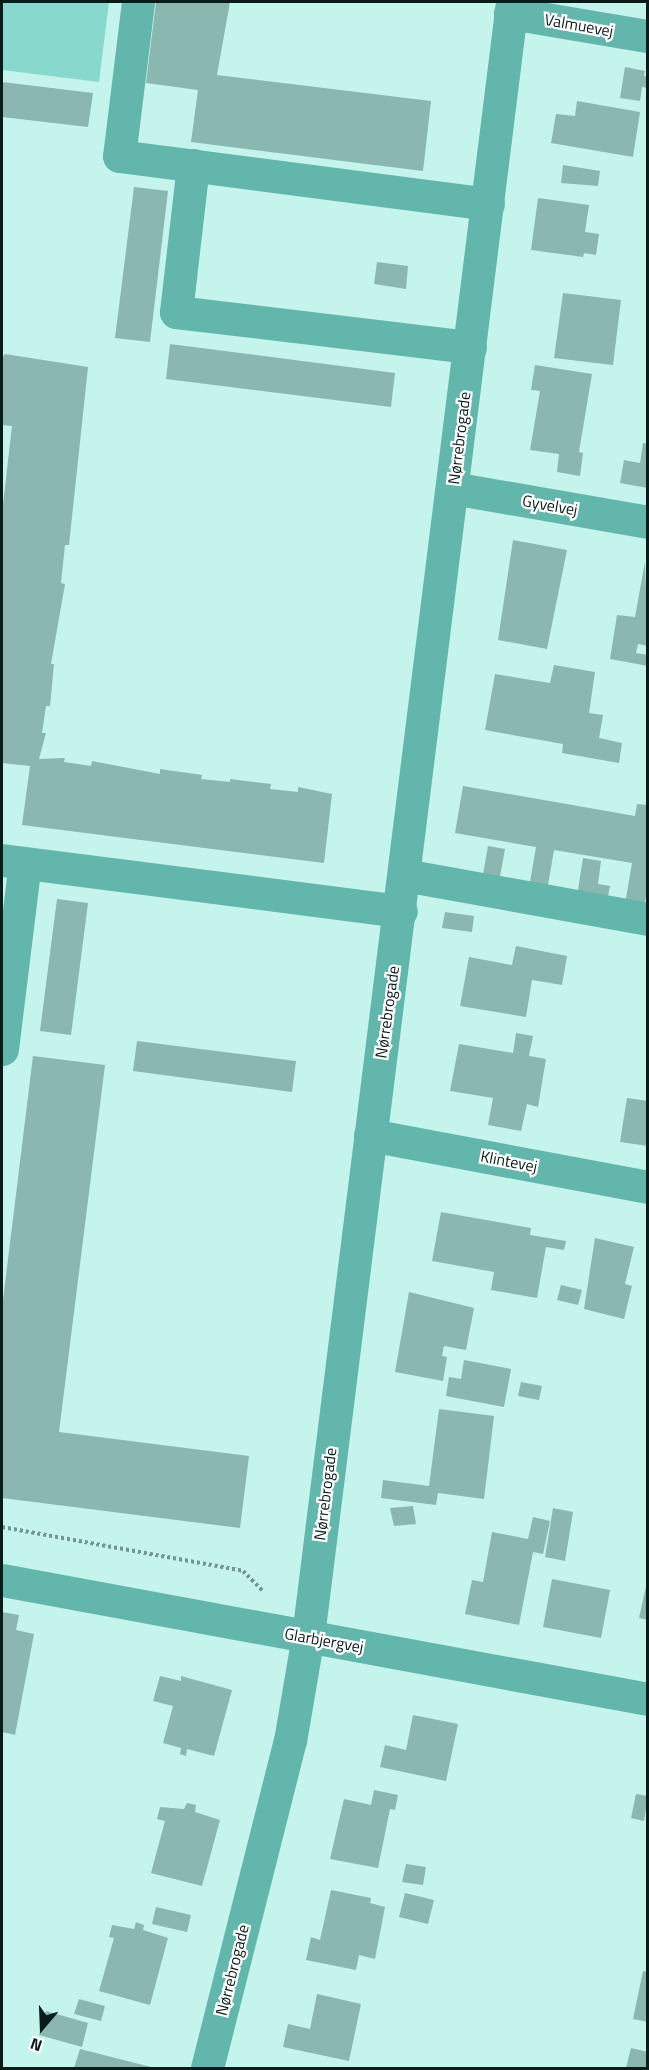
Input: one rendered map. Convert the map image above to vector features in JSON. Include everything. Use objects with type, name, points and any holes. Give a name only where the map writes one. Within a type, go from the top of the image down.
[{"type":"street","points":[[138,2],[119,156],[488,204]]},
{"type":"street","name":"Valmuevej","points":[[511,7],[648,36]]},
{"type":"street","name":"Nørrebrogade","points":[[207,2068],[290,1742],[308,1636],[370,1135],[401,910],[511,7]]},
{"type":"street","points":[[193,165],[176,312],[470,347]]},
{"type":"street","name":"Gyvelvej","points":[[452,488],[648,522]]},
{"type":"street","points":[[2,1049],[13,861],[401,910]]},
{"type":"street","points":[[404,875],[648,919]]},
{"type":"street","name":"Klintevej","points":[[370,1135],[648,1187]]},
{"type":"street","name":"Glarbjergvej","points":[[2,1580],[648,1699]]},
{"type":"path","points":[[2,1527],[243,1571],[267,1595]]},
{"type":"shaded area","points":[[2,2],[109,2],[99,82],[2,70]]},
{"type":"building","points":[[156,2],[230,2],[217,75],[431,101],[423,171],[191,142],[198,90],[146,83]]},
{"type":"building","points":[[625,67],[645,71],[644,76],[648,77],[648,88],[642,87],[640,101],[620,98]]},
{"type":"building","points":[[2,82],[93,93],[88,127],[2,117]]},
{"type":"building","points":[[577,101],[640,112],[633,157],[551,143],[556,114],[575,116]]},
{"type":"building","points":[[563,165],[600,171],[598,186],[561,183]]},
{"type":"building","points":[[134,187],[168,191],[150,342],[115,338]]},
{"type":"building","points":[[538,198],[589,205],[585,232],[599,234],[596,255],[584,253],[583,257],[531,250]]},
{"type":"building","points":[[377,262],[408,266],[406,289],[374,284]]},
{"type":"building","points":[[563,293],[621,300],[613,365],[554,358]]},
{"type":"building","points":[[170,344],[395,373],[391,407],[166,379]]},
{"type":"building","points":[[5,354],[88,367],[69,545],[65,545],[61,583],[65,584],[51,664],[54,664],[50,706],[46,706],[42,733],[46,733],[39,759],[65,758],[64,762],[91,766],[92,761],[160,774],[160,769],[202,775],[201,779],[230,782],[230,779],[271,784],[270,789],[298,792],[298,787],[332,794],[324,863],[22,825],[30,766],[2,763],[2,513],[12,426],[2,425],[2,358]]},
{"type":"building","points":[[535,365],[592,374],[579,452],[583,453],[580,476],[557,472],[559,454],[530,450],[540,391],[531,390]]},
{"type":"building","points":[[643,443],[648,444],[648,488],[620,483],[624,460],[640,463]]},
{"type":"building","points":[[513,540],[567,550],[547,649],[498,640]]},
{"type":"building","points":[[645,562],[648,646],[638,644],[636,653],[648,655],[648,666],[610,659],[617,615],[635,617]]},
{"type":"building","points":[[554,665],[595,672],[589,713],[603,715],[599,738],[622,743],[619,763],[562,753],[563,744],[485,730],[495,674],[550,683]]},
{"type":"building","points":[[463,786],[635,816],[637,804],[648,805],[648,885],[644,908],[625,904],[632,863],[554,850],[547,891],[529,888],[536,847],[455,833]]},
{"type":"building","points":[[488,846],[505,849],[499,882],[482,880]]},
{"type":"building","points":[[583,858],[601,861],[598,884],[610,886],[607,901],[577,896]]},
{"type":"building","points":[[57,899],[88,903],[71,1035],[40,1031]]},
{"type":"building","points":[[445,912],[474,916],[472,932],[442,928]]},
{"type":"building","points":[[516,946],[567,956],[562,985],[532,980],[526,1017],[460,1006],[469,957],[512,965]]},
{"type":"building","points":[[516,1033],[533,1036],[529,1056],[546,1059],[538,1107],[527,1104],[521,1131],[488,1125],[493,1098],[450,1091],[459,1044],[513,1053]]},
{"type":"building","points":[[137,1041],[296,1061],[292,1092],[133,1071]]},
{"type":"building","points":[[33,1056],[105,1065],[59,1432],[249,1456],[240,1528],[2,1498],[2,1308]]},
{"type":"building","points":[[627,1098],[648,1101],[648,1146],[620,1142]]},
{"type":"building","points":[[441,1212],[531,1228],[530,1235],[566,1241],[564,1250],[546,1247],[537,1298],[491,1290],[494,1272],[432,1261]]},
{"type":"building","points":[[595,1238],[634,1247],[625,1284],[632,1286],[624,1319],[584,1309]]},
{"type":"building","points":[[561,1285],[582,1290],[578,1305],[557,1300]]},
{"type":"building","points":[[409,1292],[474,1308],[466,1350],[444,1346],[442,1356],[447,1357],[443,1381],[395,1372]]},
{"type":"building","points":[[464,1360],[511,1369],[504,1407],[446,1396],[449,1377],[461,1379]]},
{"type":"building","points":[[521,1382],[542,1386],[539,1400],[518,1396]]},
{"type":"building","points":[[439,1409],[494,1416],[484,1499],[438,1493],[436,1505],[381,1498],[383,1480],[429,1486]]},
{"type":"building","points":[[413,1506],[416,1524],[394,1526],[390,1508]]},
{"type":"building","points":[[553,1508],[573,1512],[565,1561],[545,1557]]},
{"type":"building","points":[[533,1517],[550,1521],[543,1554],[533,1552],[519,1625],[465,1614],[472,1580],[483,1582],[492,1532],[528,1539]]},
{"type":"building","points":[[552,1579],[610,1590],[601,1638],[543,1627]]},
{"type":"building","points":[[648,1582],[648,1620],[639,1618]]},
{"type":"building","points":[[2,1612],[19,1615],[16,1630],[34,1634],[15,1735],[2,1732]]},
{"type":"building","points":[[160,1676],[181,1681],[181,1676],[232,1690],[214,1756],[187,1749],[186,1756],[180,1754],[181,1748],[163,1743],[173,1706],[153,1701]]},
{"type":"building","points":[[413,1715],[458,1724],[446,1781],[380,1767],[385,1745],[406,1750]]},
{"type":"building","points":[[374,1790],[398,1795],[395,1810],[390,1809],[378,1868],[330,1859],[344,1799],[371,1805]]},
{"type":"building","points":[[636,1794],[648,1796],[644,1821],[631,1818]]},
{"type":"building","points":[[187,1803],[196,1805],[195,1812],[220,1820],[202,1886],[151,1873],[165,1821],[157,1819],[160,1807],[184,1809]]},
{"type":"building","points":[[406,1864],[426,1867],[423,1885],[402,1882]]},
{"type":"building","points":[[331,1890],[371,1898],[370,1903],[385,1907],[375,1959],[359,1955],[356,1970],[306,1960],[311,1937],[320,1940]]},
{"type":"building","points":[[405,1893],[434,1900],[428,1924],[399,1917]]},
{"type":"building","points":[[156,1907],[191,1915],[187,1932],[152,1924]]},
{"type":"building","points":[[136,1922],[144,1925],[143,1930],[168,1938],[150,2005],[99,1991],[114,1938],[109,1937],[112,1925],[134,1929]]},
{"type":"building","points":[[643,1971],[648,1972],[648,2022],[633,2019]]},
{"type":"building","points":[[317,1994],[361,2004],[349,2061],[283,2047],[288,2024],[310,2029]]},
{"type":"building","points":[[79,1999],[105,2006],[101,2021],[74,2014]]},
{"type":"building","points":[[46,2011],[88,2023],[82,2047],[39,2035]]},
{"type":"building","points":[[631,2048],[648,2052],[648,2068],[626,2068]]},
{"type":"building","points":[[80,2049],[155,2068],[74,2068]]}]
